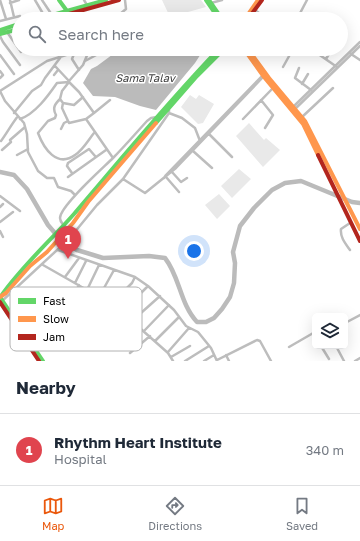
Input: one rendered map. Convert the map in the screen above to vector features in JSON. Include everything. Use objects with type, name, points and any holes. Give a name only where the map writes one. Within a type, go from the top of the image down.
[{"type":"main road","points":[[59,0],[68,12]]},
{"type":"main road","points":[[68,12],[106,0]]},
{"type":"main road","points":[[68,12],[119,0]]},
{"type":"main road","points":[[206,0],[214,12]]},
{"type":"main road","points":[[250,12],[258,0]]},
{"type":"main road","points":[[255,10],[262,0]]},
{"type":"main road","points":[[210,2],[217,12]]},
{"type":"main road","points":[[0,30],[12,26]]},
{"type":"main road","points":[[0,35],[12,31]]},
{"type":"main road","points":[[209,62],[214,56]]},
{"type":"main road","points":[[10,316],[1,302],[0,297],[12,280],[69,219],[199,72],[216,56]]},
{"type":"main road","points":[[249,56],[273,88],[302,117],[325,165],[329,180],[350,224],[360,241]]},
{"type":"main road","points":[[252,56],[264,75],[293,108],[303,124],[325,165],[335,180],[360,229]]},
{"type":"main road","points":[[11,287],[30,266],[47,252],[73,223],[88,202],[169,111],[199,72]]},
{"type":"main road","points":[[0,297],[10,288]]},
{"type":"main road","points":[[1,302],[10,315]]},
{"type":"main road","points":[[33,351],[39,361]]},
{"type":"main road","points":[[36,351],[43,361]]},
{"type":"street","points":[[0,0],[6,19]]},
{"type":"street","points":[[13,12],[10,1],[19,0]]},
{"type":"street","points":[[36,0],[43,12]]},
{"type":"street","points":[[42,0],[49,12]]},
{"type":"street","points":[[84,0],[87,5]]},
{"type":"street","points":[[122,12],[126,9],[125,0]]},
{"type":"street","points":[[210,2],[222,0]]},
{"type":"street","points":[[301,12],[307,0]]},
{"type":"street","points":[[0,21],[12,18]]},
{"type":"street","points":[[7,32],[12,39]]},
{"type":"street","points":[[0,35],[1,43],[12,56]]},
{"type":"street","points":[[350,53],[360,42]]},
{"type":"street","points":[[350,53],[360,46]]},
{"type":"street","points":[[350,53],[360,60]]},
{"type":"street","points":[[0,55],[14,74]]},
{"type":"street","points":[[12,56],[20,65]]},
{"type":"street","points":[[63,56],[47,61],[0,91],[5,101],[24,124],[28,152],[38,171],[47,178],[54,178],[58,187],[75,195]]},
{"type":"street","points":[[73,56],[72,59],[79,70]]},
{"type":"street","points":[[86,56],[79,70],[62,91],[60,99],[55,104],[55,118],[48,121],[38,133],[44,147],[50,154],[57,158],[74,156],[94,133]]},
{"type":"street","points":[[84,61],[94,56]]},
{"type":"street","points":[[282,67],[289,56]]},
{"type":"street","points":[[321,56],[337,67]]},
{"type":"street","points":[[293,108],[347,56]]},
{"type":"street","points":[[14,113],[32,91],[41,86],[48,73],[55,66],[60,57]]},
{"type":"street","points":[[55,66],[83,97],[94,112]]},
{"type":"street","points":[[299,68],[294,77],[311,90]]},
{"type":"street","points":[[54,75],[58,70]]},
{"type":"street","points":[[0,71],[3,76],[0,78]]},
{"type":"street","points":[[302,84],[308,74]]},
{"type":"street","points":[[165,178],[166,175],[264,75]]},
{"type":"street","points":[[0,141],[8,132],[9,127],[19,118],[26,117],[44,100],[57,82],[69,82]]},
{"type":"street","points":[[243,119],[273,88]]},
{"type":"street","points":[[302,117],[333,88]]},
{"type":"street","points":[[60,99],[63,103],[74,105],[83,97]]},
{"type":"street","points":[[68,121],[69,123],[86,119],[110,100]]},
{"type":"street","points":[[261,100],[273,115],[265,128]]},
{"type":"street","points":[[63,103],[62,108],[68,121]]},
{"type":"street","points":[[18,287],[70,239],[97,205],[123,179],[169,111],[182,118],[195,128],[200,141]]},
{"type":"street","points":[[74,234],[62,223],[60,217],[62,212],[75,195],[147,121],[152,118],[158,118]]},
{"type":"street","points":[[86,119],[112,158]]},
{"type":"street","points":[[61,130],[64,123],[68,121]]},
{"type":"street","points":[[2,150],[11,142],[10,140],[25,128]]},
{"type":"street","points":[[208,133],[232,157]]},
{"type":"street","points":[[123,179],[145,193],[172,172],[193,151],[200,141]]},
{"type":"street","points":[[18,155],[28,148]]},
{"type":"street","points":[[72,173],[67,166],[68,163],[89,149],[95,156]]},
{"type":"street","points":[[68,177],[95,156],[106,150]]},
{"type":"street","points":[[193,151],[212,168]]},
{"type":"street","points":[[172,172],[181,182],[187,178]]},
{"type":"street","points":[[165,178],[179,192]]},
{"type":"street","points":[[0,196],[20,211]]},
{"type":"street","points":[[0,207],[3,204]]},
{"type":"street","points":[[0,222],[13,212]]},
{"type":"street","points":[[350,224],[341,229],[341,234],[350,250]]},
{"type":"street","points":[[0,230],[3,237]]},
{"type":"street","points":[[59,250],[86,261],[135,277],[148,286],[169,305],[186,326],[198,332],[210,346],[217,361],[257,340],[261,342],[271,361]]},
{"type":"street","points":[[65,277],[79,258]]},
{"type":"street","points":[[75,283],[86,261]]},
{"type":"street","points":[[43,265],[82,287]]},
{"type":"street","points":[[90,287],[100,265]]},
{"type":"street","points":[[105,287],[114,270]]},
{"type":"street","points":[[128,287],[135,277]]},
{"type":"street","points":[[142,292],[148,286]]},
{"type":"street","points":[[1,302],[10,294]]},
{"type":"street","points":[[142,312],[160,296]]},
{"type":"street","points":[[169,305],[144,330],[168,352],[173,361]]},
{"type":"street","points":[[348,321],[360,315]]},
{"type":"street","points":[[155,341],[179,317]]},
{"type":"street","points":[[168,352],[189,328]]},
{"type":"street","points":[[289,347],[312,335]]},
{"type":"street","points":[[142,343],[150,336]]},
{"type":"street","points":[[171,357],[190,346]]},
{"type":"street","points":[[185,361],[210,346]]},
{"type":"street","points":[[323,349],[329,359]]},
{"type":"street","points":[[338,349],[344,361]]},
{"type":"street","points":[[130,354],[133,351]]},
{"type":"street","points":[[204,361],[214,355]]},
{"type":"street","points":[[226,355],[229,361]]},
{"type":"street","points":[[355,361],[360,358]]},
{"type":"shaded area","points":[[162,0],[201,0],[206,7],[188,12],[168,12]]},
{"type":"shaded area","points":[[190,95],[196,99],[199,95],[214,104],[203,123],[198,124],[181,107]]},
{"type":"shaded area","points":[[249,123],[264,140],[266,138],[280,150],[263,167],[236,136]]},
{"type":"shaded area","points":[[239,169],[251,179],[232,198],[221,186]]},
{"type":"shaded area","points":[[219,194],[230,206],[217,219],[205,205]]},
{"type":"water","name":"Sama Talav","points":[[111,56],[200,56],[156,110],[115,97],[93,96],[83,83],[91,69]]},
{"type":"waterway","points":[[0,172],[14,175],[27,189],[48,225],[60,239],[77,250],[103,258],[149,256],[165,258],[174,273],[183,299],[191,315],[197,322],[206,322],[214,318],[230,297],[234,283],[235,263],[233,252],[240,226],[254,208],[272,190],[285,183],[301,181],[352,202],[360,203]]},
{"type":"traffic: fast","points":[[59,0],[67,11]]},
{"type":"traffic: fast","points":[[63,12],[106,0]]},
{"type":"traffic: fast","points":[[206,0],[214,12]]},
{"type":"traffic: fast","points":[[209,0],[217,12]]},
{"type":"traffic: fast","points":[[0,30],[12,26]]},
{"type":"traffic: fast","points":[[0,34],[12,31]]},
{"type":"traffic: fast","points":[[1,296],[27,264],[74,214],[163,110],[212,56]]},
{"type":"traffic: fast","points":[[156,123],[197,76],[217,56]]},
{"type":"traffic: fast","points":[[0,297],[10,312]]},
{"type":"traffic: fast","points":[[36,351],[43,361]]},
{"type":"traffic: slow","points":[[250,12],[258,0]]},
{"type":"traffic: slow","points":[[249,56],[264,77],[303,124],[318,155]]},
{"type":"traffic: slow","points":[[253,56],[269,78],[305,121],[360,229]]},
{"type":"traffic: slow","points":[[11,287],[30,266],[47,252],[73,223],[88,202],[156,123]]},
{"type":"traffic: slow","points":[[0,297],[10,288]]},
{"type":"traffic: jam","points":[[76,12],[119,0]]},
{"type":"traffic: jam","points":[[253,12],[262,0]]},
{"type":"traffic: jam","points":[[318,155],[360,241]]},
{"type":"traffic: jam","points":[[0,302],[10,317]]},
{"type":"traffic: jam","points":[[32,351],[39,361]]},
{"type":"place","name":"Rhythm Heart Institute","points":[[68,259]]}]
